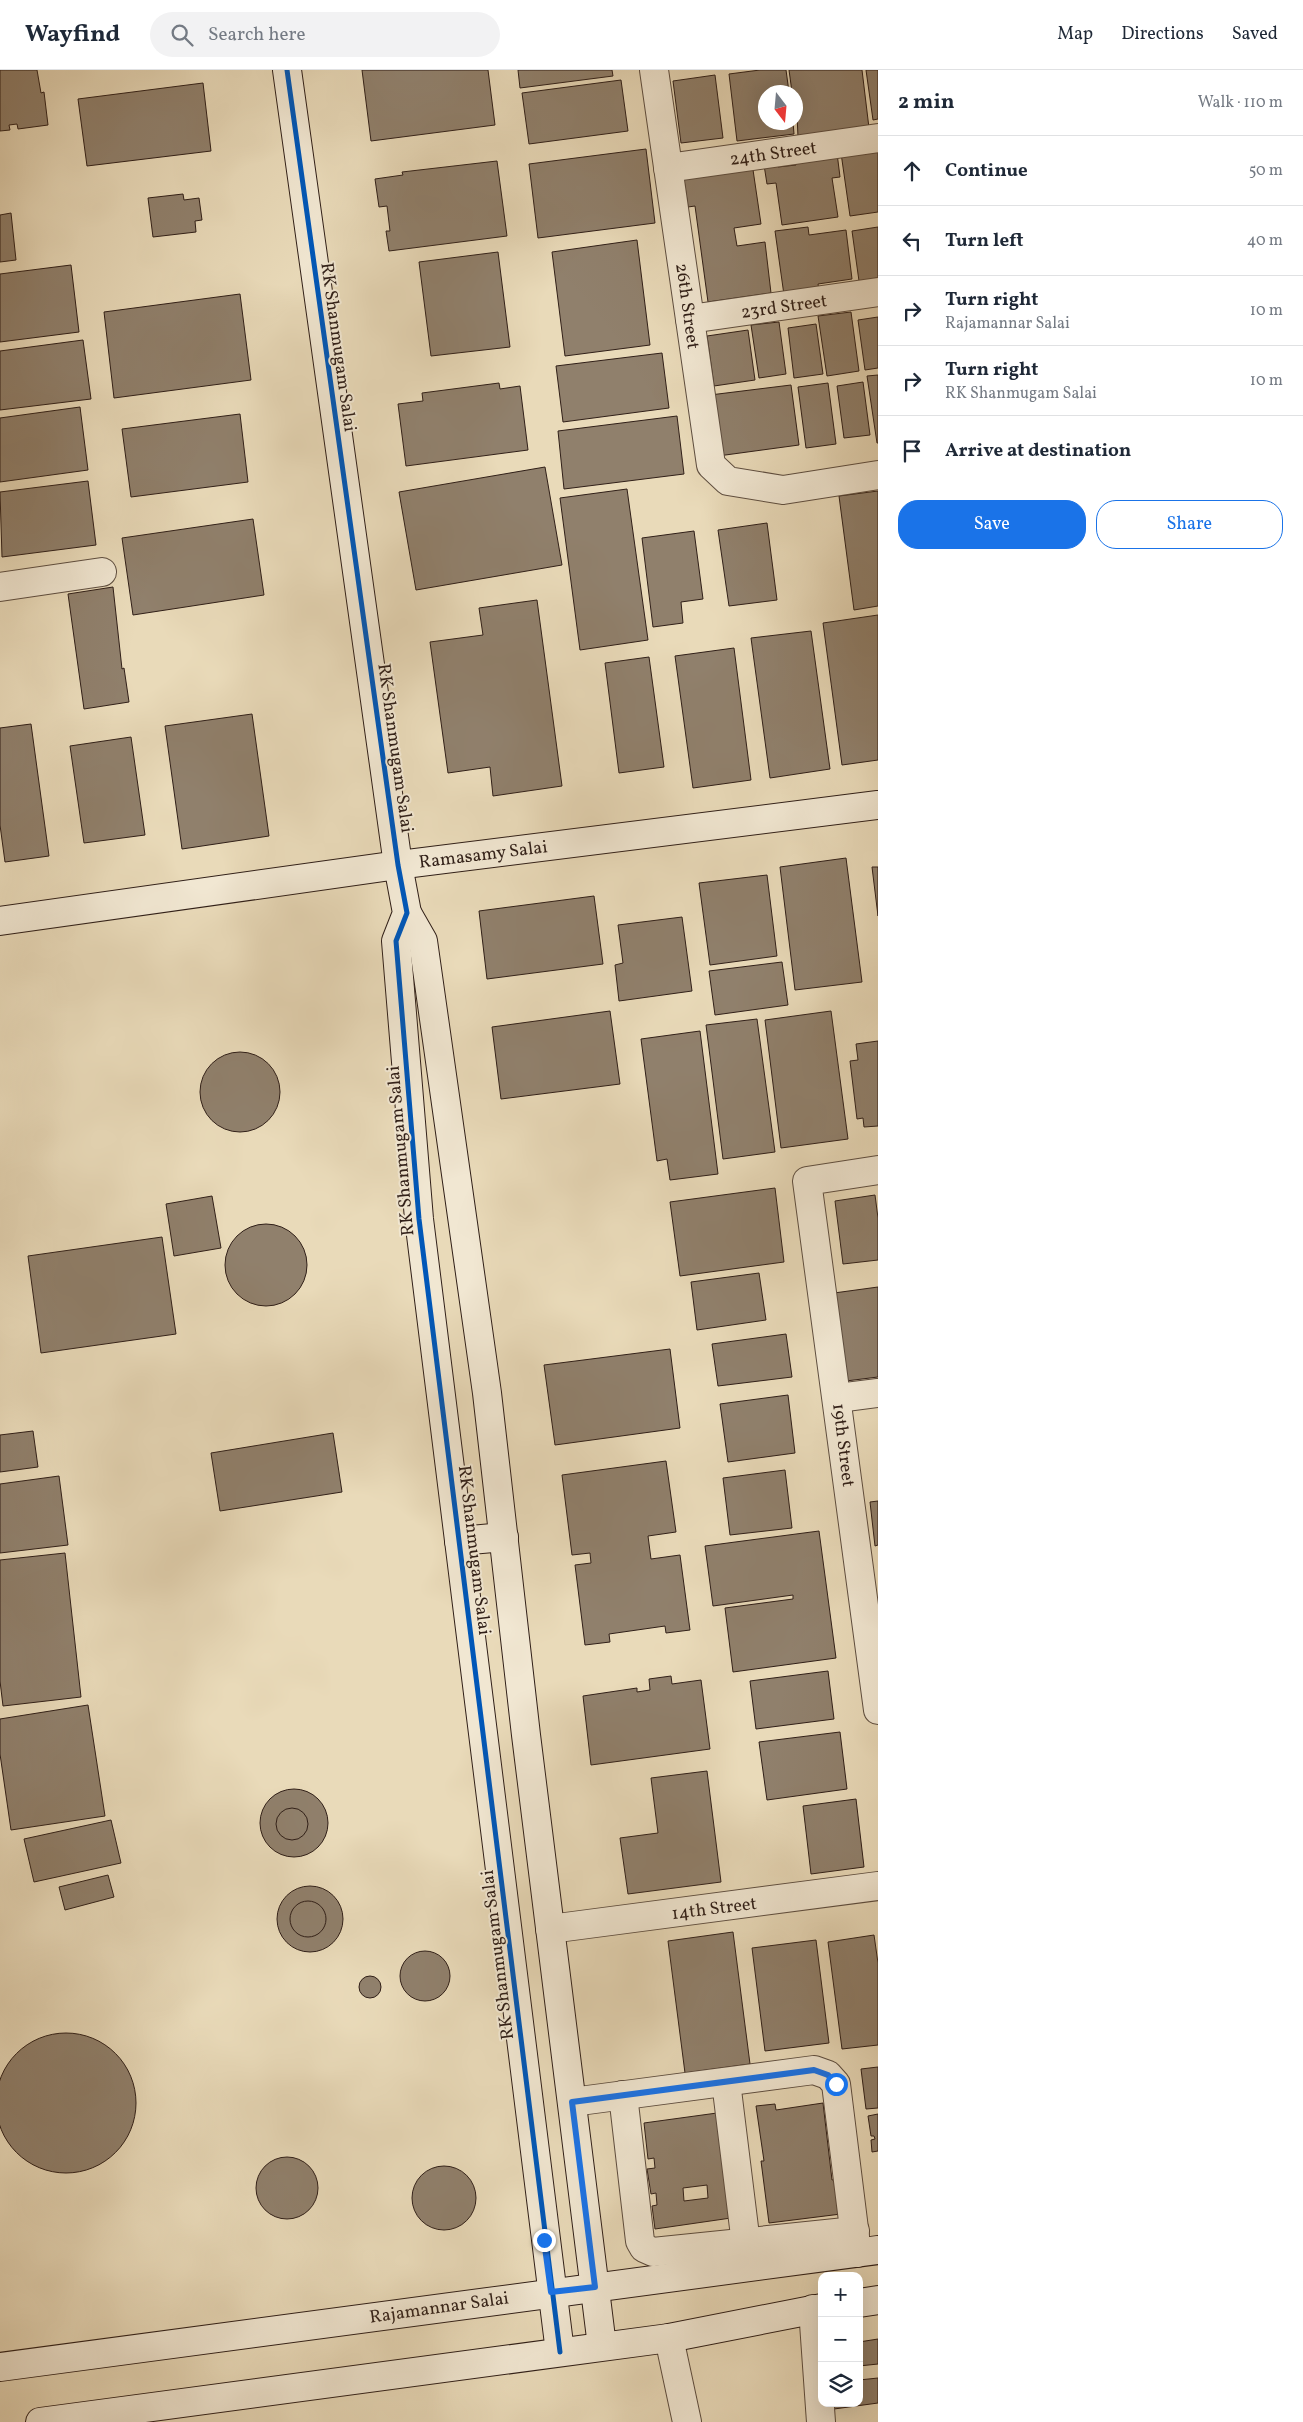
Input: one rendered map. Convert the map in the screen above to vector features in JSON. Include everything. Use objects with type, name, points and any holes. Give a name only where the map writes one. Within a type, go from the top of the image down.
[{"type":"street","name":"RK Shanmugam Salai","points":[[287,70],[398,865],[407,913],[396,941],[419,1220],[551,2292],[560,2352]]},
{"type":"street","name":"26th Street","points":[[654,70],[711,465],[728,481],[783,490],[878,476]]},
{"type":"street","name":"24th Street","points":[[668,168],[878,138]]},
{"type":"street","name":"23rd Street","points":[[690,319],[878,292]]},
{"type":"street","points":[[0,587],[102,572]]},
{"type":"street","name":"Ramasamy Salai","points":[[0,921],[398,865],[878,805]]},
{"type":"street","points":[[407,913],[423,941],[486,1384],[550,1929],[602,2346]]},
{"type":"street","name":"19th Street","points":[[878,1170],[807,1181],[838,1398],[869,1576],[878,1710]]},
{"type":"street","points":[[838,1398],[878,1393]]},
{"type":"street","points":[[460,1541],[504,1537]]},
{"type":"street","name":"14th Street","points":[[550,1929],[878,1886]]},
{"type":"street","points":[[572,2102],[814,2070],[828,2075],[836,2084],[863,2245]]},
{"type":"street","points":[[622,2095],[640,2241],[644,2248],[652,2252],[748,2255],[726,2082]]},
{"type":"street","name":"Rajamannar Salai","points":[[0,2367],[595,2287],[748,2255],[863,2245]]},
{"type":"street","points":[[863,2302],[878,2300]]},
{"type":"street","points":[[40,2422],[669,2338],[818,2309]]},
{"type":"street","points":[[818,2317],[821,2422]]},
{"type":"street","points":[[669,2338],[687,2422]]},
{"type":"building","points":[[0,70],[37,70],[41,93],[44,92],[48,125],[18,129],[17,124],[9,125],[10,130],[0,131]]},
{"type":"building","points":[[362,70],[488,70],[495,125],[371,141]]},
{"type":"building","points":[[518,70],[612,70],[613,76],[520,88]]},
{"type":"building","points":[[760,70],[786,70],[788,85],[758,85],[758,130],[794,130],[794,134],[737,141],[729,74]]},
{"type":"building","points":[[789,70],[862,70],[869,128],[798,137],[798,130],[803,130],[803,85],[791,85]]},
{"type":"building","points":[[866,70],[878,70],[878,119],[873,120]]},
{"type":"building","points":[[715,75],[723,138],[681,143],[673,81]]},
{"type":"building","points":[[621,80],[628,131],[529,144],[522,93]]},
{"type":"building","points":[[203,83],[211,151],[87,166],[78,99]]},
{"type":"building","points":[[878,148],[878,212],[850,216],[841,153]]},
{"type":"building","points":[[646,149],[655,223],[538,238],[529,164]]},
{"type":"building","points":[[837,153],[840,177],[832,178],[838,217],[782,225],[776,183],[767,184],[764,165],[777,163],[778,167],[796,165],[795,159]]},
{"type":"building","points":[[497,161],[507,236],[389,251],[386,231],[390,231],[387,206],[379,207],[375,179],[403,175],[402,172]]},
{"type":"building","points":[[752,163],[761,224],[734,228],[737,246],[765,242],[771,293],[708,302],[695,206],[688,207],[683,173]]},
{"type":"building","points":[[183,194],[184,200],[199,198],[202,220],[195,221],[196,232],[153,237],[148,198]]},
{"type":"building","points":[[11,213],[16,260],[0,262],[0,215]]},
{"type":"building","points":[[808,227],[809,235],[846,230],[852,279],[818,284],[819,290],[784,295],[775,231]]},
{"type":"building","points":[[878,227],[878,278],[859,281],[852,231]]},
{"type":"building","points":[[637,240],[650,345],[565,356],[552,252]]},
{"type":"building","points":[[498,252],[510,347],[431,356],[419,262]]},
{"type":"building","points":[[71,265],[79,332],[0,342],[0,274]]},
{"type":"building","points":[[240,294],[251,380],[114,398],[104,312]]},
{"type":"building","points":[[851,312],[859,371],[827,376],[818,316]]},
{"type":"building","points":[[878,317],[878,368],[865,370],[858,320]]},
{"type":"building","points":[[779,322],[786,374],[759,378],[751,325]]},
{"type":"building","points":[[816,324],[823,374],[794,378],[788,328]]},
{"type":"building","points":[[748,330],[755,380],[714,386],[707,336]]},
{"type":"building","points":[[83,340],[91,399],[0,410],[0,351]]},
{"type":"building","points":[[662,353],[669,408],[563,422],[556,366]]},
{"type":"building","points":[[878,375],[878,443],[877,443],[867,376]]},
{"type":"building","points":[[863,382],[870,435],[844,438],[837,386]]},
{"type":"building","points":[[499,383],[500,389],[520,386],[528,450],[406,466],[398,404],[423,401],[422,393]]},
{"type":"building","points":[[828,383],[836,444],[806,448],[798,387]]},
{"type":"building","points":[[791,385],[799,445],[718,456],[710,395]]},
{"type":"building","points":[[80,407],[88,470],[0,482],[0,418]]},
{"type":"building","points":[[240,414],[248,482],[131,497],[122,429]]},
{"type":"building","points":[[677,416],[684,474],[564,489],[558,431]]},
{"type":"building","points":[[545,467],[562,565],[416,590],[399,492]]},
{"type":"building","points":[[88,481],[96,545],[2,557],[0,492]]},
{"type":"building","points":[[627,489],[648,640],[580,650],[560,498]]},
{"type":"building","points":[[878,491],[878,606],[854,610],[839,496]]},
{"type":"building","points":[[253,519],[264,595],[133,615],[122,538]]},
{"type":"building","points":[[767,523],[777,600],[729,606],[718,530]]},
{"type":"building","points":[[694,531],[703,599],[681,602],[683,623],[653,627],[642,538]]},
{"type":"building","points":[[113,587],[122,669],[124,668],[129,702],[84,709],[68,594]]},
{"type":"building","points":[[537,600],[562,786],[493,796],[490,767],[448,773],[430,642],[483,635],[479,608]]},
{"type":"building","points":[[878,615],[878,760],[842,765],[823,623]]},
{"type":"building","points":[[811,631],[830,769],[770,778],[751,638]]},
{"type":"building","points":[[734,648],[751,780],[693,788],[675,656]]},
{"type":"building","points":[[649,657],[664,767],[619,773],[605,663]]},
{"type":"building","points":[[252,714],[269,836],[182,849],[165,726]]},
{"type":"building","points":[[31,724],[49,856],[5,862],[0,825],[0,728]]},
{"type":"building","points":[[131,737],[145,835],[84,843],[70,746]]},
{"type":"building","points":[[846,858],[862,982],[795,990],[780,867]]},
{"type":"building","points":[[872,867],[878,867],[878,916]]},
{"type":"building","points":[[767,875],[777,956],[710,965],[699,883]]},
{"type":"building","points":[[594,896],[603,964],[487,979],[479,911]]},
{"type":"building","points":[[682,917],[692,991],[619,1001],[615,965],[623,963],[618,925]]},
{"type":"building","points":[[782,962],[788,1005],[715,1015],[709,971]]},
{"type":"building","points":[[610,1011],[620,1084],[501,1099],[492,1027]]},
{"type":"building","points":[[831,1011],[848,1139],[781,1148],[765,1020]]},
{"type":"building","points":[[757,1019],[775,1152],[723,1159],[706,1025]]},
{"type":"building","points":[[700,1031],[718,1174],[670,1180],[667,1159],[657,1161],[641,1039]]},
{"type":"building","points":[[878,1041],[878,1126],[864,1127],[863,1118],[857,1119],[850,1061],[858,1060],[856,1044]]},
{"type":"building","points":[[232,1052],[248,1052],[262,1058],[274,1070],[280,1084],[280,1100],[274,1114],[262,1126],[248,1132],[232,1132],[218,1126],[206,1114],[200,1100],[200,1084],[206,1070],[218,1058]]},
{"type":"building","points":[[775,1188],[784,1262],[680,1276],[670,1202]]},
{"type":"building","points":[[875,1195],[878,1218],[878,1260],[843,1264],[835,1201]]},
{"type":"building","points":[[212,1196],[221,1248],[174,1256],[166,1204]]},
{"type":"building","points":[[266,1224],[282,1227],[295,1236],[304,1249],[307,1265],[304,1281],[295,1294],[282,1303],[266,1306],[250,1303],[237,1294],[228,1281],[225,1265],[228,1249],[237,1236],[250,1227]]},
{"type":"building","points":[[162,1237],[176,1334],[41,1353],[28,1256]]},
{"type":"building","points":[[759,1273],[766,1320],[697,1330],[691,1282]]},
{"type":"building","points":[[878,1287],[878,1377],[846,1381],[834,1293]]},
{"type":"building","points":[[786,1334],[792,1377],[718,1386],[712,1344]]},
{"type":"building","points":[[670,1349],[680,1428],[555,1445],[544,1365]]},
{"type":"building","points":[[788,1395],[795,1453],[728,1462],[720,1404]]},
{"type":"building","points":[[33,1431],[38,1467],[0,1472],[0,1435]]},
{"type":"building","points":[[333,1433],[342,1492],[220,1511],[211,1453]]},
{"type":"building","points":[[666,1461],[676,1532],[648,1536],[651,1559],[680,1555],[690,1630],[666,1633],[665,1626],[609,1634],[610,1642],[585,1645],[575,1565],[591,1563],[590,1553],[572,1555],[562,1475]]},
{"type":"building","points":[[785,1470],[792,1528],[730,1535],[723,1478]]},
{"type":"building","points":[[59,1476],[68,1545],[0,1553],[0,1484]]},
{"type":"building","points":[[878,1501],[878,1545],[875,1546],[870,1502]]},
{"type":"building","points":[[819,1531],[836,1658],[733,1672],[725,1608],[793,1599],[793,1595],[713,1606],[705,1546]]},
{"type":"building","points":[[65,1553],[81,1697],[3,1706],[0,1681],[0,1560]]},
{"type":"building","points":[[828,1671],[834,1719],[756,1729],[750,1681]]},
{"type":"building","points":[[671,1676],[672,1684],[701,1680],[710,1749],[591,1765],[583,1696],[637,1688],[637,1692],[650,1690],[649,1679]]},
{"type":"building","points":[[88,1705],[105,1816],[11,1830],[0,1754],[0,1719]]},
{"type":"building","points":[[840,1732],[847,1789],[767,1800],[759,1742]]},
{"type":"building","points":[[707,1771],[721,1882],[628,1894],[620,1838],[658,1833],[651,1778]]},
{"type":"building","points":[[287,1789],[301,1789],[313,1794],[323,1804],[328,1816],[328,1830],[323,1842],[313,1852],[301,1857],[287,1857],[275,1852],[265,1842],[260,1830],[260,1816],[265,1804],[275,1794]]},
{"type":"building","points":[[856,1799],[864,1867],[811,1874],[803,1806]]},
{"type":"building","points":[[292,1808],[304,1812],[308,1824],[304,1836],[292,1840],[280,1836],[276,1824],[280,1812]]},
{"type":"building","points":[[111,1820],[121,1863],[34,1882],[24,1839]]},
{"type":"building","points":[[108,1875],[114,1897],[65,1910],[59,1887]]},
{"type":"building","points":[[310,1886],[323,1889],[333,1896],[340,1906],[343,1919],[340,1932],[333,1942],[323,1949],[310,1952],[297,1949],[287,1942],[280,1932],[277,1919],[280,1906],[287,1896],[297,1889]]},
{"type":"building","points":[[308,1901],[315,1902],[321,1906],[325,1912],[325,1926],[321,1932],[315,1936],[308,1937],[301,1936],[295,1932],[291,1926],[290,1919],[291,1912],[295,1906],[301,1902]]},
{"type":"building","points":[[733,1932],[750,2064],[685,2073],[668,1941]]},
{"type":"building","points":[[874,1935],[878,1963],[878,2045],[842,2049],[828,1942]]},
{"type":"building","points":[[816,1940],[829,2043],[765,2051],[752,1948]]},
{"type":"building","points":[[420,1951],[430,1951],[443,1958],[450,1971],[450,1981],[443,1994],[430,2001],[420,2001],[411,1997],[404,1990],[400,1981],[400,1971],[404,1962],[411,1955]]},
{"type":"building","points":[[370,1976],[378,1979],[381,1987],[378,1995],[370,1998],[362,1995],[359,1987],[362,1979]]},
{"type":"building","points":[[66,2033],[80,2035],[105,2045],[124,2064],[134,2089],[136,2103],[134,2117],[124,2142],[105,2161],[80,2171],[66,2173],[52,2171],[27,2161],[8,2142],[-1,2120],[-1,2086],[8,2064],[27,2045],[52,2035]]},
{"type":"building","points":[[878,2067],[878,2108],[866,2109],[861,2069]]},
{"type":"building","points":[[823,2103],[832,2180],[837,2179],[841,2214],[769,2223],[761,2161],[764,2161],[756,2106],[775,2104],[776,2110]]},
{"type":"building","points":[[717,2113],[731,2218],[655,2229],[652,2206],[657,2205],[656,2193],[651,2194],[647,2169],[655,2168],[654,2158],[648,2159],[644,2123]],"holes":[[[707,2185],[708,2198],[684,2201],[683,2188]]]},
{"type":"building","points":[[878,2114],[878,2151],[872,2152],[871,2140],[875,2139],[874,2136],[871,2136],[868,2116]]},
{"type":"building","points":[[287,2157],[299,2159],[309,2166],[316,2176],[318,2188],[316,2200],[309,2210],[299,2217],[287,2219],[275,2217],[265,2210],[258,2200],[256,2188],[258,2176],[265,2166],[275,2159]]},
{"type":"building","points":[[444,2166],[456,2169],[467,2175],[473,2186],[476,2198],[473,2210],[467,2221],[456,2227],[444,2230],[432,2227],[421,2221],[415,2210],[412,2198],[415,2186],[421,2175],[432,2169]]},
{"type":"building","points":[[878,2339],[878,2364],[863,2366],[863,2341]]},
{"type":"building","points":[[878,2378],[878,2403],[863,2405],[863,2380]]},
{"type":"cycle path","points":[[287,70],[398,865],[407,913],[396,941],[419,1219],[560,2352]]},
{"type":"route","points":[[544,2240],[551,2292],[595,2287],[572,2102],[814,2070],[828,2075],[836,2084]]}]
